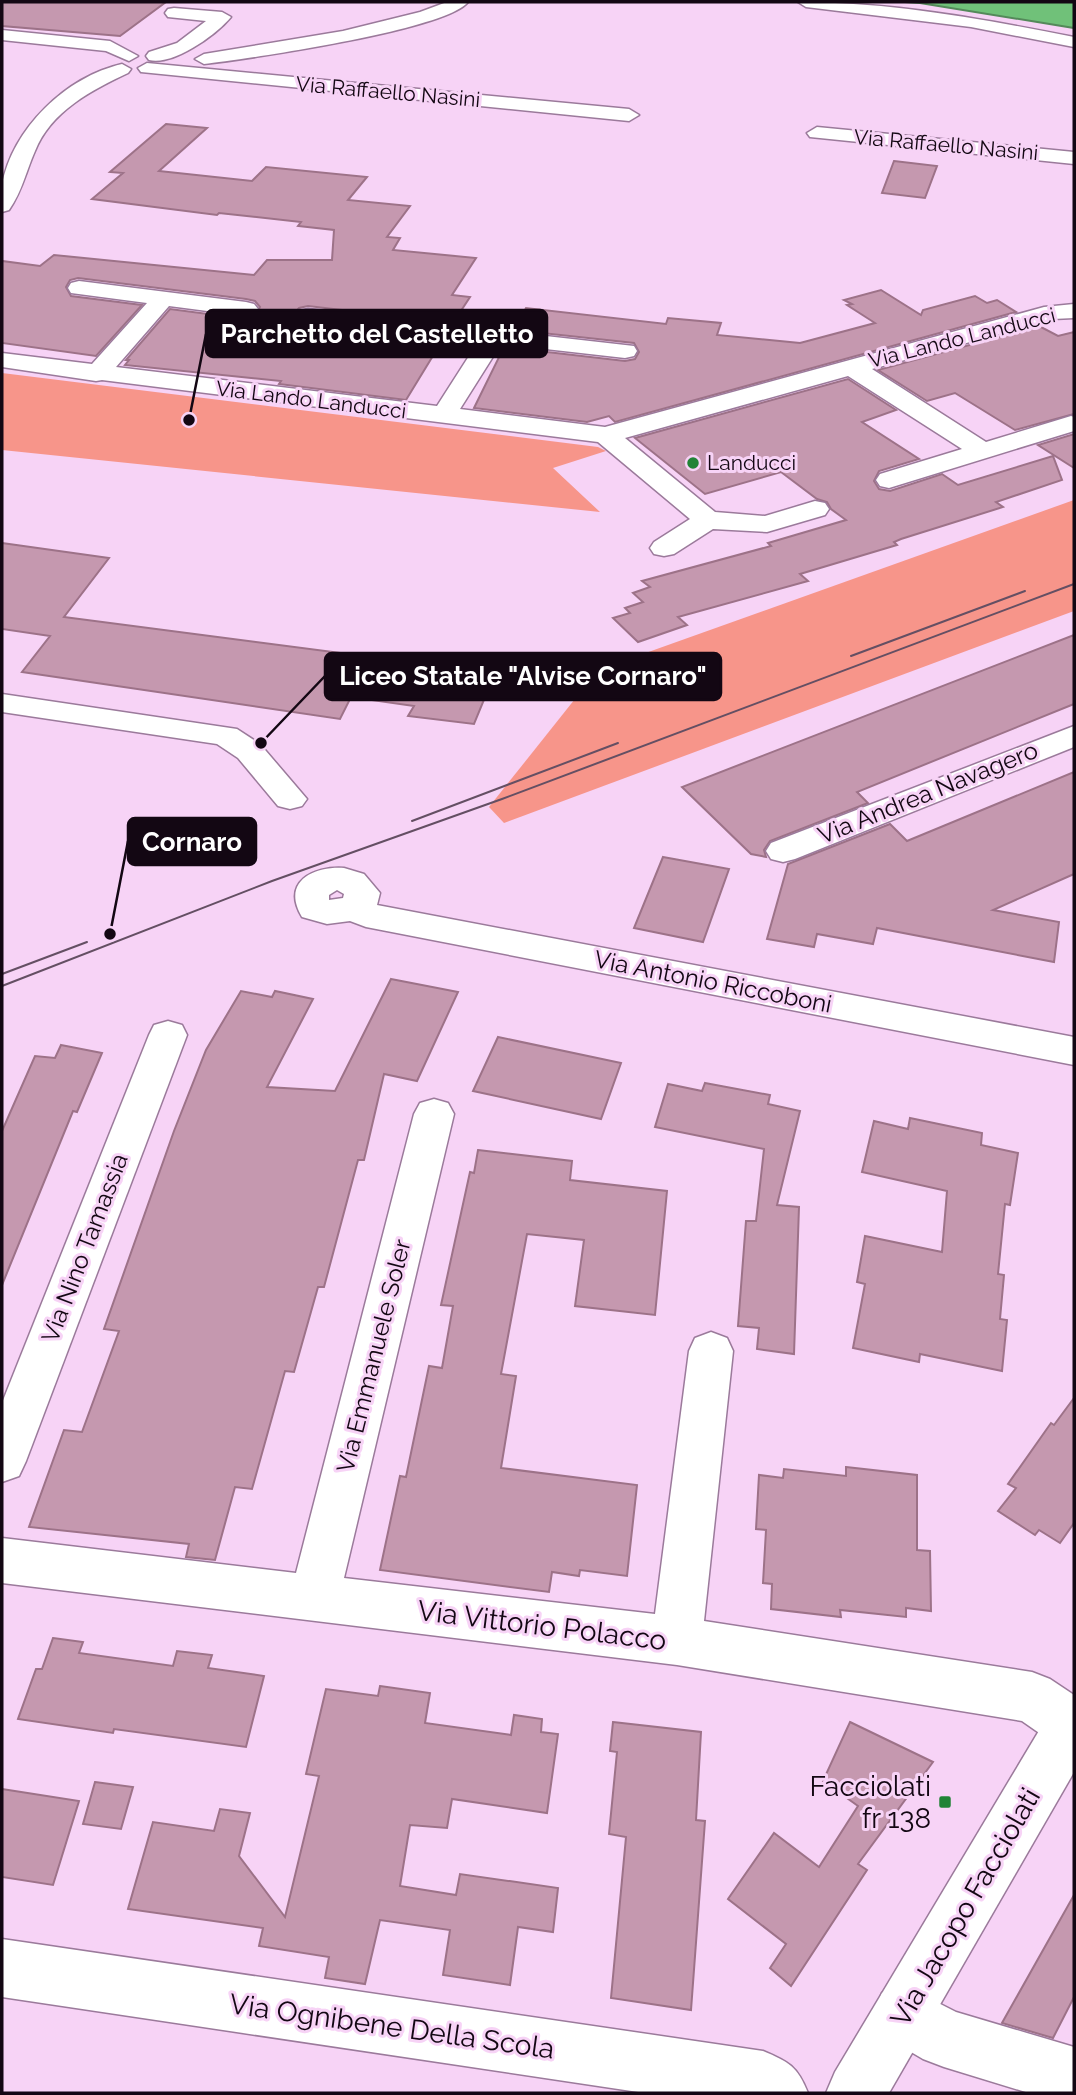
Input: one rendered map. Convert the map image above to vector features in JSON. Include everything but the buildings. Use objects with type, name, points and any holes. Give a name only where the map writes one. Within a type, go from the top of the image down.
[{"type":"street","points":[[2,206],[17,180],[30,141],[44,120],[78,92],[125,62],[192,61],[291,47],[441,12],[460,2]]},
{"type":"street","points":[[806,2],[971,22],[1074,42]]},
{"type":"street","points":[[153,62],[183,47],[222,17],[174,13]]},
{"type":"street","points":[[2,35],[110,46],[125,62]]},
{"type":"street","name":"Via Raffaello Nasini","points":[[153,62],[629,115]]},
{"type":"street","name":"Via Raffaello Nasini","points":[[817,133],[1074,158]]},
{"type":"street","points":[[79,288],[246,309]]},
{"type":"street","points":[[96,374],[164,298]]},
{"type":"street","name":"Via Lando Landucci","points":[[2,360],[96,374],[606,435],[1052,312],[1074,311]]},
{"type":"street","points":[[308,317],[625,351]]},
{"type":"street","points":[[443,416],[494,336]]},
{"type":"street","name":"Via Lando Landucci","points":[[850,366],[982,451]]},
{"type":"street","points":[[889,480],[1071,424]]},
{"type":"street","points":[[606,435],[708,520],[767,524],[815,509]]},
{"type":"street","points":[[664,548],[708,520]]},
{"type":"street","points":[[2,703],[226,736],[249,751],[289,799]]},
{"type":"street","name":"Via Andrea Navagero","points":[[783,851],[1074,736]]},
{"type":"street","name":"Via Antonio Riccoboni","points":[[353,908],[366,915],[1074,1051]]},
{"type":"street","name":"Via Nino Tamassia","points":[[2,1461],[168,1035]]},
{"type":"street","name":"Via Emmanuele Soler","points":[[314,1598],[434,1114]]},
{"type":"street","points":[[677,1641],[711,1350]]},
{"type":"street","name":"Via Vittorio Polacco","points":[[2,1561],[677,1641],[1032,1697],[1074,1725]]},
{"type":"street","name":"Via Jacopo Facciolati","points":[[856,2093],[1074,1725]]},
{"type":"street","name":"Via Ognibene Della Scola","points":[[2,1968],[763,2081],[778,2093]]},
{"type":"street","points":[[903,2014],[944,2039],[1074,2077]]},
{"type":"shaded area","points":[[905,2],[1074,2],[1074,28],[920,3]]},
{"type":"shaded area","points":[[2,373],[598,447],[606,451],[553,468],[600,512],[2,450]]},
{"type":"shaded area","points":[[1074,500],[1074,611],[504,823],[489,807],[598,670]]},
{"type":"tram line","points":[[2,986],[272,881],[502,799],[1074,584]]},
{"type":"tram line","points":[[851,656],[1025,591]]},
{"type":"tram line","points":[[412,821],[618,743]]},
{"type":"tram line","points":[[2,974],[87,942]]},
{"type":"place","name":"Parchetto del Castelletto","points":[[189,420]]},
{"type":"place","name":"Landucci","points":[[693,463]]},
{"type":"place","name":"Liceo Statale \"Alvise Cornaro\"","points":[[261,743]]},
{"type":"place","name":"Cornaro","points":[[110,934]]},
{"type":"place","name":"Facciolati fr 138","points":[[945,1802]]}]
